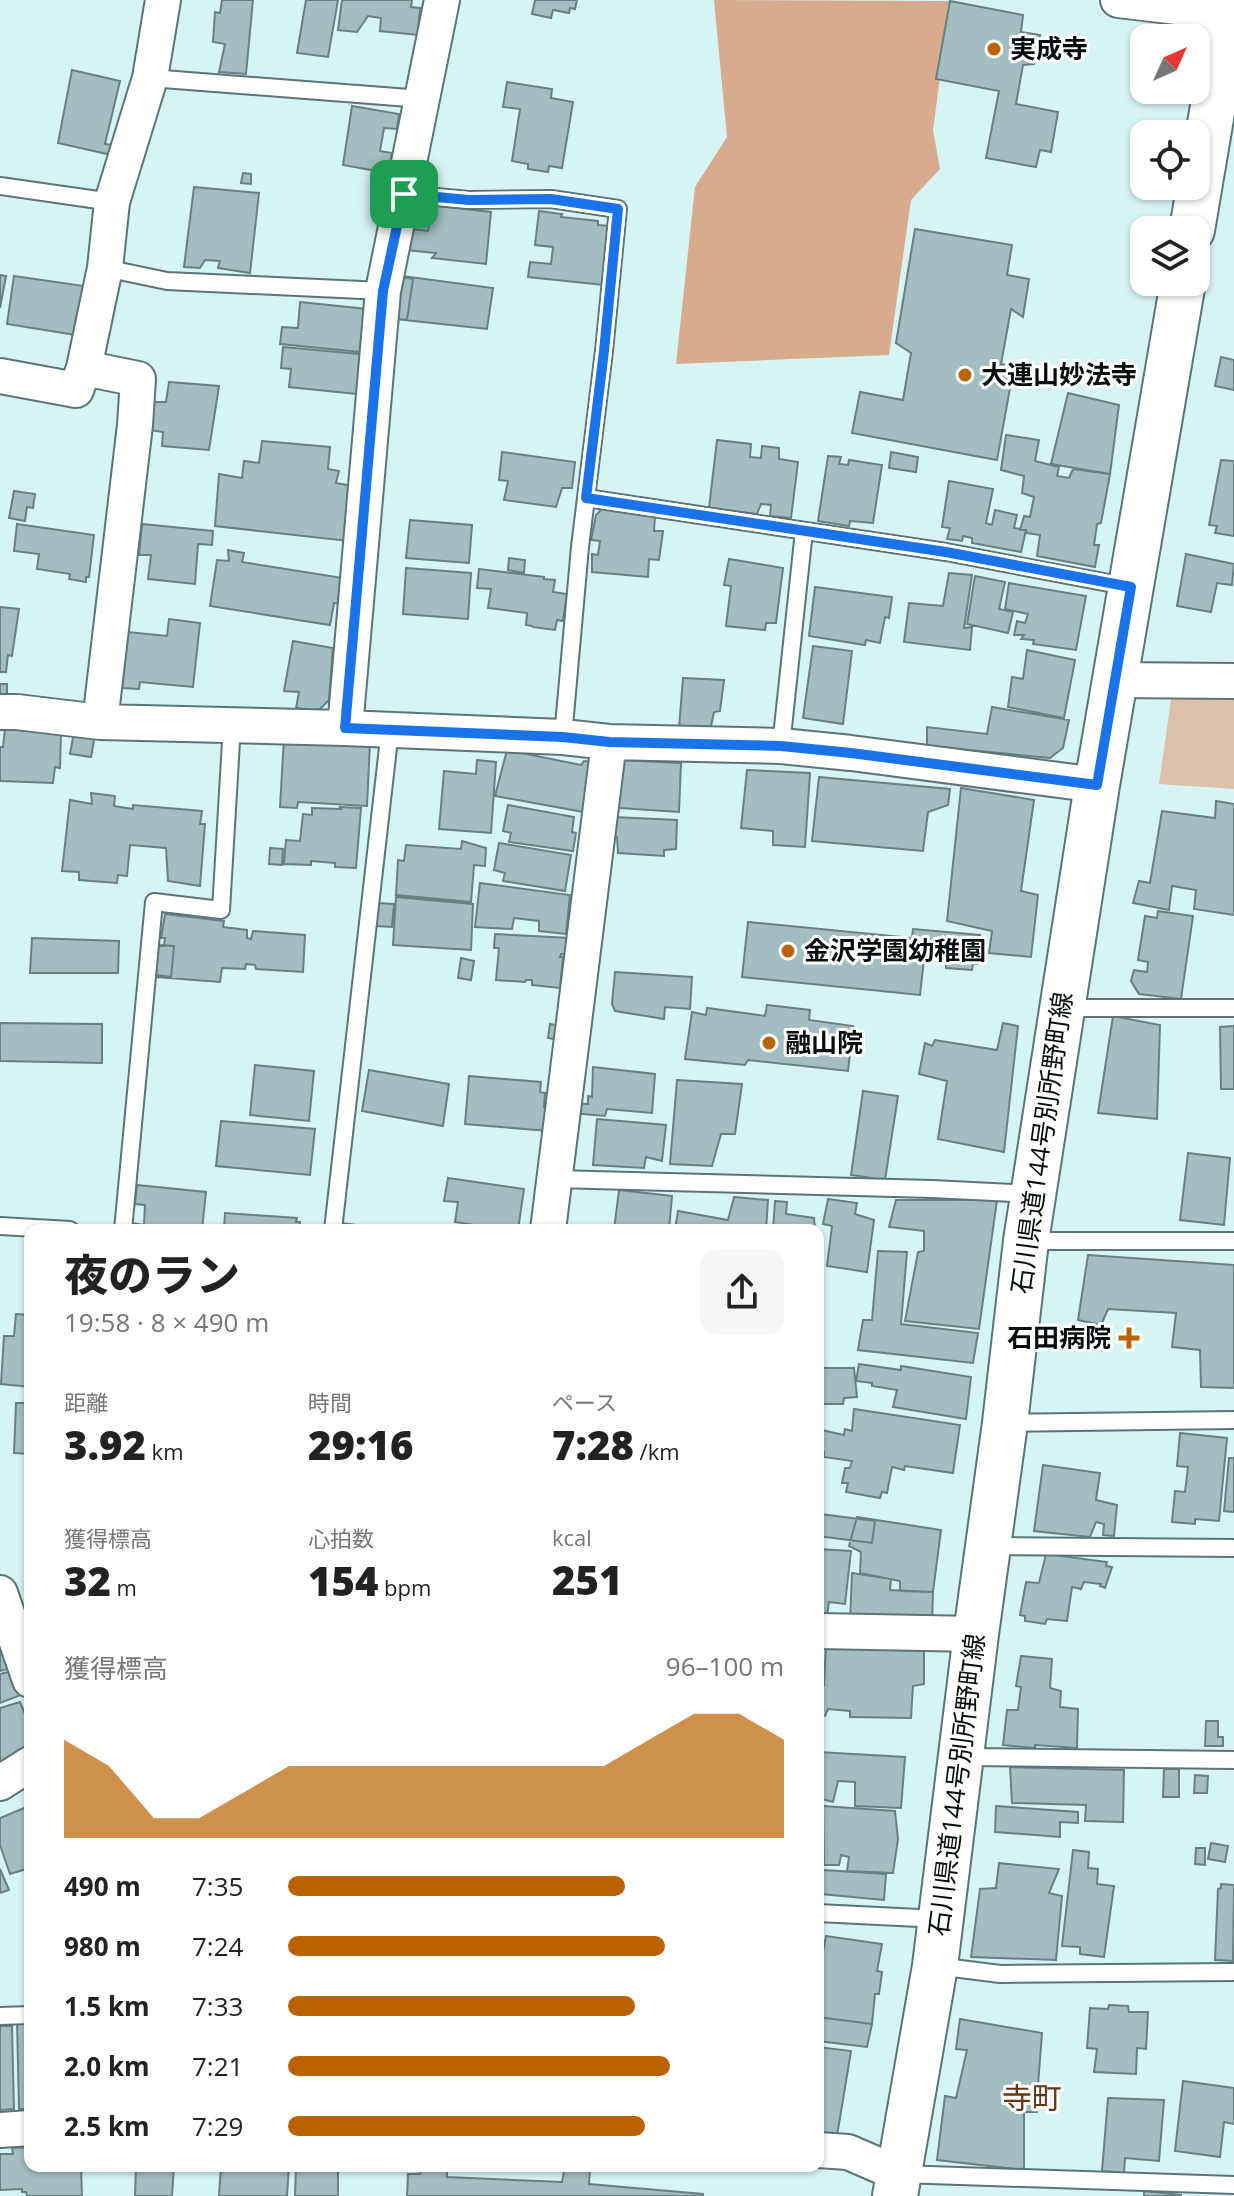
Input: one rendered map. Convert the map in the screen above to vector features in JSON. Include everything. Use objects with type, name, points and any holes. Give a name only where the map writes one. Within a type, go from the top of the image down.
[{"type":"main road","points":[[1194,216],[1229,7]]},
{"type":"main road","name":"石川県道144号別所野町線","points":[[897,2185],[935,1966],[1026,1241],[1097,785],[1181,296]]},
{"type":"street","points":[[0,376],[76,390],[84,368],[105,268],[112,202],[150,78],[163,0]]},
{"type":"street","points":[[345,728],[383,291],[442,0]]},
{"type":"street","points":[[1118,0],[1229,7]]},
{"type":"street","points":[[84,368],[138,379],[100,722]]},
{"type":"street","points":[[1116,680],[1234,681]]},
{"type":"street","points":[[0,712],[100,722],[345,728],[563,737],[609,742],[781,746],[1097,785]]},
{"type":"street","points":[[549,1224],[609,742]]},
{"type":"street","points":[[0,1593],[24,1663]]},
{"type":"street","points":[[824,1631],[976,1634]]},
{"type":"street","points":[[0,1783],[24,1768]]},
{"type":"street","points":[[0,2130],[24,2128]]},
{"type":"street","points":[[824,2150],[848,2152],[897,2185]]},
{"type":"lane","points":[[150,78],[422,99]]},
{"type":"lane","points":[[0,186],[112,202]]},
{"type":"lane","points":[[404,194],[469,200],[551,199],[618,209],[563,737]]},
{"type":"lane","points":[[105,268],[167,281],[383,291]]},
{"type":"lane","points":[[586,498],[946,552],[1131,587]]},
{"type":"lane","points":[[781,746],[804,531]]},
{"type":"lane","points":[[124,1224],[154,902],[221,910],[232,725]]},
{"type":"lane","points":[[334,1224],[390,730]]},
{"type":"lane","points":[[1061,1008],[1234,1008]]},
{"type":"lane","points":[[555,1179],[1034,1194]]},
{"type":"lane","points":[[0,1226],[24,1227]]},
{"type":"lane","points":[[1026,1241],[1234,1241]]},
{"type":"lane","points":[[1005,1423],[1234,1420]]},
{"type":"lane","points":[[989,1546],[1234,1548]]},
{"type":"lane","points":[[960,1757],[1234,1760]]},
{"type":"lane","points":[[824,1913],[940,1919]]},
{"type":"lane","points":[[935,1966],[1000,1974],[1234,1972]]},
{"type":"lane","points":[[0,2016],[24,2015]]},
{"type":"lane","points":[[897,2185],[1234,2185]]},
{"type":"shaded area","points":[[714,0],[950,1],[933,130],[940,169],[911,200],[889,355],[676,364],[695,187],[727,137]]},
{"type":"shaded area","points":[[1172,693],[1234,693],[1234,789],[1159,784]]},
{"type":"building","points":[[222,0],[253,0],[246,74],[219,72],[225,44],[213,42],[215,12],[220,13]]},
{"type":"building","points":[[306,0],[338,0],[328,57],[297,53]]},
{"type":"building","points":[[342,0],[412,0],[411,7],[420,8],[418,35],[380,31],[381,18],[368,16],[357,32],[338,30]]},
{"type":"building","points":[[535,0],[577,0],[575,9],[570,8],[569,13],[553,10],[551,18],[532,14]]},
{"type":"building","points":[[950,1],[1023,15],[1021,32],[1040,35],[1034,64],[1023,65],[1016,104],[1058,112],[1051,152],[1040,150],[1036,167],[986,158],[999,91],[936,79]]},
{"type":"building","points":[[72,70],[120,81],[105,144],[119,146],[116,156],[58,143]]},
{"type":"building","points":[[507,82],[552,89],[551,98],[573,102],[562,168],[549,166],[548,172],[528,169],[528,164],[512,161],[520,109],[503,107]]},
{"type":"building","points":[[352,106],[399,114],[397,129],[384,128],[380,151],[392,153],[388,173],[343,165]]},
{"type":"building","points":[[243,173],[251,174],[251,184],[241,183]]},
{"type":"building","points":[[194,187],[259,193],[250,273],[218,268],[220,261],[205,260],[200,268],[184,267]]},
{"type":"building","points":[[411,203],[491,212],[486,264],[432,258],[436,253],[406,250]]},
{"type":"building","points":[[413,204],[433,207],[428,231],[410,229]]},
{"type":"building","points":[[539,211],[611,226],[604,285],[528,277],[530,262],[551,264],[553,247],[535,245]]},
{"type":"building","points":[[915,229],[1012,245],[1007,275],[1029,279],[1023,317],[1011,309],[1001,364],[1014,366],[997,460],[852,433],[860,392],[903,400],[911,353],[896,343]]},
{"type":"building","points":[[0,275],[6,276],[0,308]]},
{"type":"building","points":[[14,276],[84,286],[82,336],[7,324]]},
{"type":"building","points":[[402,276],[493,288],[487,329],[396,319]]},
{"type":"building","points":[[401,277],[413,279],[407,320],[396,319]]},
{"type":"building","points":[[300,302],[367,309],[360,352],[280,344],[282,327],[298,328]]},
{"type":"building","points":[[283,347],[370,355],[366,395],[289,387],[291,369],[281,368]]},
{"type":"building","points":[[1221,357],[1234,360],[1234,390],[1215,386]]},
{"type":"building","points":[[169,382],[219,386],[209,450],[162,446],[163,432],[149,430],[154,402],[166,402]]},
{"type":"building","points":[[1068,393],[1119,405],[1110,474],[1051,464]]},
{"type":"building","points":[[1006,435],[1039,440],[1035,461],[1059,467],[1057,476],[1069,478],[1073,469],[1110,474],[1101,523],[1097,524],[1094,545],[1099,545],[1095,567],[1037,556],[1040,535],[1020,530],[1024,516],[1030,517],[1034,497],[1022,493],[1024,476],[1001,470]]},
{"type":"building","points":[[717,440],[751,444],[750,457],[761,458],[762,446],[779,448],[779,459],[798,462],[791,518],[770,516],[771,505],[761,504],[757,514],[709,508]]},
{"type":"building","points":[[262,441],[330,447],[328,469],[339,471],[336,483],[353,486],[348,541],[215,526],[219,474],[242,478],[244,461],[259,463]]},
{"type":"building","points":[[502,452],[575,462],[572,488],[562,488],[556,507],[504,500],[508,481],[499,480]]},
{"type":"building","points":[[891,452],[918,457],[916,472],[889,468]]},
{"type":"building","points":[[828,456],[841,457],[839,464],[848,465],[849,460],[882,465],[873,523],[850,521],[849,526],[818,521]]},
{"type":"building","points":[[1221,460],[1234,461],[1234,536],[1215,533],[1217,526],[1209,525]]},
{"type":"building","points":[[949,481],[993,489],[986,523],[992,525],[995,510],[1017,515],[1014,528],[1026,530],[1021,552],[972,543],[972,538],[963,536],[962,541],[947,539],[950,528],[942,527]]},
{"type":"building","points":[[14,491],[35,494],[33,508],[27,507],[25,521],[9,518]]},
{"type":"building","points":[[603,508],[655,516],[654,531],[663,531],[659,560],[649,559],[648,577],[592,572],[592,554],[598,555],[600,541],[591,540],[596,515]]},
{"type":"building","points":[[410,520],[472,525],[469,563],[406,558]]},
{"type":"building","points":[[17,524],[94,535],[86,582],[69,579],[70,574],[37,569],[39,554],[14,551]]},
{"type":"building","points":[[142,524],[213,531],[212,545],[198,544],[195,584],[148,579],[151,555],[139,555]]},
{"type":"building","points":[[228,550],[244,553],[242,562],[343,578],[340,604],[334,603],[330,625],[210,606],[217,560],[229,561]]},
{"type":"building","points":[[1186,554],[1234,564],[1232,585],[1217,583],[1211,612],[1177,606]]},
{"type":"building","points":[[509,558],[525,560],[524,573],[508,570]]},
{"type":"building","points":[[729,559],[783,568],[776,623],[766,623],[765,630],[726,626],[731,586],[724,585]]},
{"type":"building","points":[[406,568],[471,573],[468,619],[403,614]]},
{"type":"building","points":[[479,569],[555,580],[553,592],[567,594],[563,621],[557,620],[555,630],[533,627],[526,625],[527,613],[488,608],[491,589],[477,588]]},
{"type":"building","points":[[949,573],[972,575],[964,628],[972,627],[970,650],[904,642],[909,603],[943,606]]},
{"type":"building","points":[[975,576],[1005,582],[999,609],[1013,612],[1008,633],[967,624]]},
{"type":"building","points":[[1009,583],[1086,596],[1076,650],[1033,644],[1034,640],[1021,639],[1024,635],[1014,635],[1017,621],[1025,623],[1028,614],[1005,609]]},
{"type":"building","points":[[815,587],[892,597],[880,643],[866,640],[865,645],[809,636]]},
{"type":"building","points":[[0,607],[19,609],[12,656],[8,655],[6,672],[0,672]]},
{"type":"building","points":[[169,619],[200,623],[193,687],[140,682],[139,689],[122,688],[128,632],[167,636]]},
{"type":"building","points":[[293,641],[333,648],[329,700],[318,711],[296,708],[299,692],[284,691]]},
{"type":"building","points":[[813,646],[852,651],[843,724],[803,718]]},
{"type":"building","points":[[1027,650],[1075,660],[1064,718],[1008,707],[1012,677],[1023,679]]},
{"type":"building","points":[[683,678],[724,680],[720,711],[714,712],[710,731],[679,728]]},
{"type":"building","points":[[0,684],[7,684],[7,696],[0,696]]},
{"type":"building","points":[[992,707],[1069,720],[1063,748],[1050,758],[927,746],[927,727],[987,734]]},
{"type":"building","points":[[5,729],[61,733],[60,768],[55,767],[53,783],[0,781],[0,747],[3,747]]},
{"type":"building","points":[[74,732],[95,735],[91,757],[70,754]]},
{"type":"building","points":[[284,737],[370,742],[367,806],[298,802],[297,808],[280,807]]},
{"type":"building","points":[[284,737],[370,742],[367,806],[298,802],[297,808],[280,807]]},
{"type":"building","points":[[507,750],[581,765],[584,761],[596,762],[589,813],[495,796]]},
{"type":"building","points":[[477,760],[496,762],[491,833],[439,829],[444,771],[476,774]]},
{"type":"building","points":[[618,760],[681,763],[679,812],[620,808],[617,805]]},
{"type":"building","points":[[747,770],[810,773],[805,847],[773,845],[773,831],[741,828]]},
{"type":"building","points":[[819,777],[950,789],[948,805],[928,812],[923,851],[812,841]]},
{"type":"building","points":[[961,788],[1034,800],[1021,891],[1038,895],[1031,957],[989,953],[992,931],[947,921]]},
{"type":"building","points":[[91,793],[115,796],[114,806],[202,811],[200,824],[205,824],[200,886],[168,881],[166,848],[130,845],[127,876],[118,875],[117,883],[79,880],[79,872],[62,871],[70,800],[92,804]]},
{"type":"building","points":[[1216,801],[1234,804],[1234,915],[1194,909],[1196,890],[1172,886],[1169,910],[1133,903],[1139,881],[1150,883],[1162,811],[1215,818]]},
{"type":"building","points":[[508,805],[574,817],[572,832],[576,833],[573,851],[509,842],[511,833],[503,831]]},
{"type":"building","points":[[312,808],[361,808],[356,868],[311,861],[311,865],[284,864],[286,840],[300,841],[303,814],[312,815]]},
{"type":"building","points":[[613,817],[677,820],[676,849],[664,850],[664,856],[618,853],[617,837],[608,835]]},
{"type":"building","points":[[462,841],[486,848],[485,866],[474,865],[471,902],[396,895],[398,860],[404,861],[406,845],[461,849]]},
{"type":"building","points":[[499,843],[571,855],[565,891],[503,881],[505,873],[494,870]]},
{"type":"building","points":[[270,848],[283,849],[282,865],[269,864]]},
{"type":"building","points":[[480,883],[570,895],[566,934],[539,931],[539,921],[514,918],[512,929],[475,927]]},
{"type":"building","points":[[396,897],[473,904],[471,950],[393,945]]},
{"type":"building","points":[[378,903],[394,904],[392,927],[376,926]]},
{"type":"building","points":[[1158,911],[1193,916],[1181,999],[1139,994],[1131,981],[1134,970],[1147,972],[1148,962],[1138,960],[1145,916],[1157,918]]},
{"type":"building","points":[[165,914],[224,921],[223,927],[247,930],[247,938],[251,939],[253,931],[305,935],[303,972],[256,969],[255,965],[246,964],[245,969],[222,968],[220,982],[156,977],[158,946],[164,946],[165,938],[161,938]]},
{"type":"building","points":[[748,922],[912,938],[913,929],[980,935],[977,964],[973,964],[972,970],[946,968],[946,961],[924,959],[920,995],[742,977]]},
{"type":"building","points":[[495,934],[570,938],[569,955],[561,954],[560,957],[563,957],[560,988],[532,985],[532,980],[496,980],[499,948],[494,948]]},
{"type":"building","points":[[32,938],[119,941],[118,973],[30,973]]},
{"type":"building","points":[[158,945],[174,946],[171,977],[156,975]]},
{"type":"building","points":[[461,958],[474,961],[471,980],[458,978]]},
{"type":"building","points":[[615,972],[692,977],[690,1009],[665,1007],[664,1019],[615,1011],[612,1004]]},
{"type":"building","name":"融山院","points":[[767,1005],[810,1010],[809,1020],[853,1026],[848,1071],[748,1060],[745,1065],[685,1059],[692,1012],[706,1015],[707,1008],[765,1016]]},
{"type":"building","points":[[1113,1016],[1160,1025],[1157,1119],[1098,1113]]},
{"type":"building","points":[[0,1023],[102,1024],[102,1063],[0,1061]]},
{"type":"building","points":[[1003,1023],[1018,1026],[1004,1152],[938,1139],[947,1081],[919,1074],[925,1043],[932,1046],[935,1040],[997,1050]]},
{"type":"building","points":[[550,1024],[561,1026],[559,1040],[548,1038]]},
{"type":"building","points":[[1234,1026],[1234,1089],[1221,1089],[1220,1027]]},
{"type":"building","points":[[255,1065],[314,1071],[309,1121],[250,1115]]},
{"type":"building","points":[[593,1067],[655,1074],[652,1113],[607,1109],[605,1116],[572,1113],[572,1103],[588,1104],[588,1096],[592,1097]]},
{"type":"building","points":[[369,1070],[449,1084],[443,1126],[362,1111]]},
{"type":"building","points":[[469,1076],[541,1082],[540,1092],[545,1093],[544,1107],[550,1108],[548,1131],[465,1124]]},
{"type":"building","points":[[677,1080],[742,1084],[735,1134],[721,1134],[712,1166],[670,1164]]},
{"type":"building","points":[[863,1091],[898,1096],[885,1180],[851,1175]]},
{"type":"building","points":[[597,1119],[666,1125],[662,1161],[646,1157],[644,1168],[593,1165]]},
{"type":"building","points":[[221,1121],[315,1129],[310,1175],[216,1166]]},
{"type":"building","points":[[1188,1153],[1230,1158],[1224,1225],[1180,1220]]},
{"type":"building","points":[[448,1178],[524,1189],[519,1224],[455,1222],[458,1202],[444,1201]]},
{"type":"building","points":[[137,1185],[206,1192],[203,1224],[144,1224],[145,1205],[135,1204]]},
{"type":"building","points":[[619,1190],[672,1196],[670,1224],[615,1224]]},
{"type":"building","points":[[734,1197],[768,1200],[766,1224],[676,1224],[678,1211],[728,1220]]},
{"type":"building","points":[[828,1199],[857,1203],[855,1214],[874,1220],[867,1272],[827,1266],[832,1226],[823,1224]]},
{"type":"building","points":[[896,1200],[997,1200],[979,1329],[905,1321],[918,1252],[924,1251],[924,1231],[889,1227]]},
{"type":"building","points":[[775,1201],[787,1202],[786,1214],[814,1218],[814,1224],[773,1224]]},
{"type":"building","points":[[225,1213],[297,1218],[296,1222],[300,1222],[300,1224],[224,1224]]},
{"type":"building","points":[[878,1251],[907,1252],[901,1324],[978,1333],[973,1363],[858,1350],[863,1320],[872,1320]]},
{"type":"building","points":[[1088,1255],[1234,1265],[1234,1388],[1201,1387],[1200,1350],[1172,1347],[1176,1313],[1108,1309],[1101,1325],[1078,1320]]},
{"type":"building","points":[[16,1314],[24,1315],[24,1386],[1,1384],[4,1336],[14,1336]]},
{"type":"building","points":[[859,1364],[901,1370],[901,1366],[971,1377],[966,1419],[893,1407],[897,1390],[856,1381]]},
{"type":"building","points":[[824,1368],[854,1368],[857,1397],[844,1398],[843,1404],[824,1404]]},
{"type":"building","points":[[16,1403],[24,1403],[24,1454],[14,1453]]},
{"type":"building","points":[[854,1409],[960,1425],[953,1473],[892,1467],[887,1493],[882,1492],[880,1498],[846,1492],[848,1483],[842,1483],[845,1468],[850,1468],[852,1461],[824,1457],[824,1430],[844,1435],[845,1429],[852,1431]]},
{"type":"building","points":[[1180,1433],[1227,1438],[1219,1521],[1195,1519],[1195,1524],[1172,1522],[1175,1491],[1185,1492],[1188,1467],[1177,1466]]},
{"type":"building","points":[[1229,1458],[1234,1458],[1234,1512],[1224,1511]]},
{"type":"building","points":[[1043,1465],[1100,1473],[1096,1500],[1117,1505],[1114,1536],[1103,1535],[1104,1524],[1096,1522],[1090,1537],[1034,1531]]},
{"type":"building","points":[[824,1514],[875,1521],[872,1543],[824,1537]]},
{"type":"building","points":[[857,1517],[941,1530],[933,1592],[900,1591],[900,1581],[860,1573],[861,1552],[849,1546]]},
{"type":"building","points":[[824,1549],[851,1551],[845,1604],[829,1602],[826,1623]]},
{"type":"building","points":[[1046,1554],[1107,1562],[1106,1566],[1112,1567],[1105,1588],[1101,1584],[1084,1582],[1081,1589],[1072,1587],[1067,1621],[1047,1619],[1045,1624],[1025,1621],[1025,1616],[1020,1615],[1026,1582],[1039,1583]]},
{"type":"building","points":[[852,1573],[891,1579],[890,1590],[933,1592],[932,1624],[850,1623]]},
{"type":"building","points":[[826,1641],[924,1647],[924,1684],[913,1686],[911,1718],[850,1717],[850,1711],[828,1709],[824,1716]]},
{"type":"building","points":[[4,1645],[11,1668],[0,1671],[0,1646]]},
{"type":"building","points":[[1021,1656],[1052,1659],[1050,1688],[1061,1691],[1060,1707],[1078,1709],[1077,1748],[1003,1745],[1007,1710],[1018,1710],[1021,1687],[1016,1686]]},
{"type":"building","points":[[12,1671],[21,1695],[0,1703],[0,1674]]},
{"type":"building","points":[[20,1702],[24,1712],[24,1752],[0,1769],[0,1708]]},
{"type":"building","points":[[1206,1721],[1218,1721],[1218,1737],[1223,1737],[1223,1746],[1205,1746]]},
{"type":"building","points":[[824,1752],[905,1757],[901,1808],[855,1806],[855,1782],[838,1781],[833,1802],[824,1800]]},
{"type":"building","points":[[1010,1767],[1124,1770],[1123,1822],[1085,1821],[1086,1805],[1012,1803]]},
{"type":"building","points":[[1164,1769],[1179,1769],[1179,1797],[1163,1797]]},
{"type":"building","points":[[1195,1775],[1208,1776],[1207,1793],[1194,1793]]},
{"type":"building","points":[[824,1806],[895,1811],[898,1839],[893,1873],[847,1871],[849,1857],[841,1855],[839,1865],[824,1865]]},
{"type":"building","points":[[996,1806],[1078,1812],[1078,1823],[1060,1822],[1060,1837],[995,1832]]},
{"type":"building","points":[[24,1808],[24,1870],[10,1874],[0,1845],[0,1818]]},
{"type":"building","points":[[1211,1843],[1228,1846],[1225,1862],[1208,1859]]},
{"type":"building","points":[[1196,1848],[1205,1848],[1205,1865],[1195,1864]]},
{"type":"building","points":[[1073,1850],[1089,1852],[1088,1868],[1098,1869],[1097,1884],[1114,1886],[1104,1957],[1080,1954],[1080,1947],[1062,1946]]},
{"type":"building","points":[[999,1863],[1059,1869],[1049,1893],[1062,1896],[1056,1960],[971,1957],[980,1889],[996,1888]]},
{"type":"building","points":[[0,1869],[9,1890],[0,1893]]},
{"type":"building","points":[[824,1870],[886,1874],[884,1900],[824,1894]]},
{"type":"building","points":[[1221,1884],[1234,1885],[1233,1961],[1215,1960],[1218,1889]]},
{"type":"building","points":[[826,1936],[882,1944],[877,1971],[882,1972],[879,1994],[875,1994],[872,2024],[824,2018]]},
{"type":"building","points":[[1109,2005],[1128,2006],[1129,2012],[1148,2012],[1146,2049],[1137,2048],[1136,2074],[1094,2072],[1097,2049],[1087,2048],[1090,2008],[1108,2009]]},
{"type":"building","points":[[824,2018],[872,2024],[867,2047],[824,2042]]},
{"type":"building","points":[[960,2019],[1042,2033],[1038,2085],[1044,2087],[1037,2112],[1024,2112],[1024,2170],[937,2160],[945,2096],[956,2098],[967,2050],[956,2049]]},
{"type":"building","points":[[17,2021],[24,2021],[24,2109],[19,2109]]},
{"type":"building","points":[[0,2026],[12,2026],[14,2109],[0,2110]]},
{"type":"building","points":[[824,2048],[851,2051],[837,2136],[824,2134]]},
{"type":"building","points":[[1183,2081],[1234,2088],[1234,2124],[1224,2122],[1220,2157],[1175,2151]]},
{"type":"building","points":[[1108,2098],[1164,2100],[1159,2161],[1125,2158],[1124,2173],[1102,2171]]},
{"type":"building","points":[[24,2147],[24,2172],[81,2172],[82,2196],[27,2196],[22,2189],[0,2190],[0,2154],[13,2154],[12,2148]]},
{"type":"building","points":[[136,2172],[174,2172],[172,2196],[135,2196]]},
{"type":"building","points":[[221,2172],[289,2172],[287,2196],[219,2196]]},
{"type":"building","points":[[296,2172],[338,2172],[338,2196],[295,2196]]},
{"type":"building","points":[[447,2172],[447,2177],[562,2182],[564,2172],[590,2172],[589,2184],[703,2196],[407,2196],[408,2174]]},
{"type":"building","points":[[1144,2191],[1181,2195],[1181,2196],[1144,2196]]},
{"type":"place","name":"実成寺","points":[[994,49]]},
{"type":"place","name":"大連山妙法寺","points":[[965,375]]},
{"type":"place","name":"金沢学園幼稚園","points":[[788,951]]},
{"type":"place","name":"融山院","points":[[769,1043]]},
{"type":"place","name":"石田病院","points":[[1129,1338]]},
{"type":"district","name":"寺町","points":[[1032,2099]]},
{"type":"route","points":[[404,194],[469,200],[551,199],[618,209],[586,498],[946,552],[1131,587],[1097,785],[781,746],[609,742],[563,737],[345,728],[383,291],[404,194]]}]
